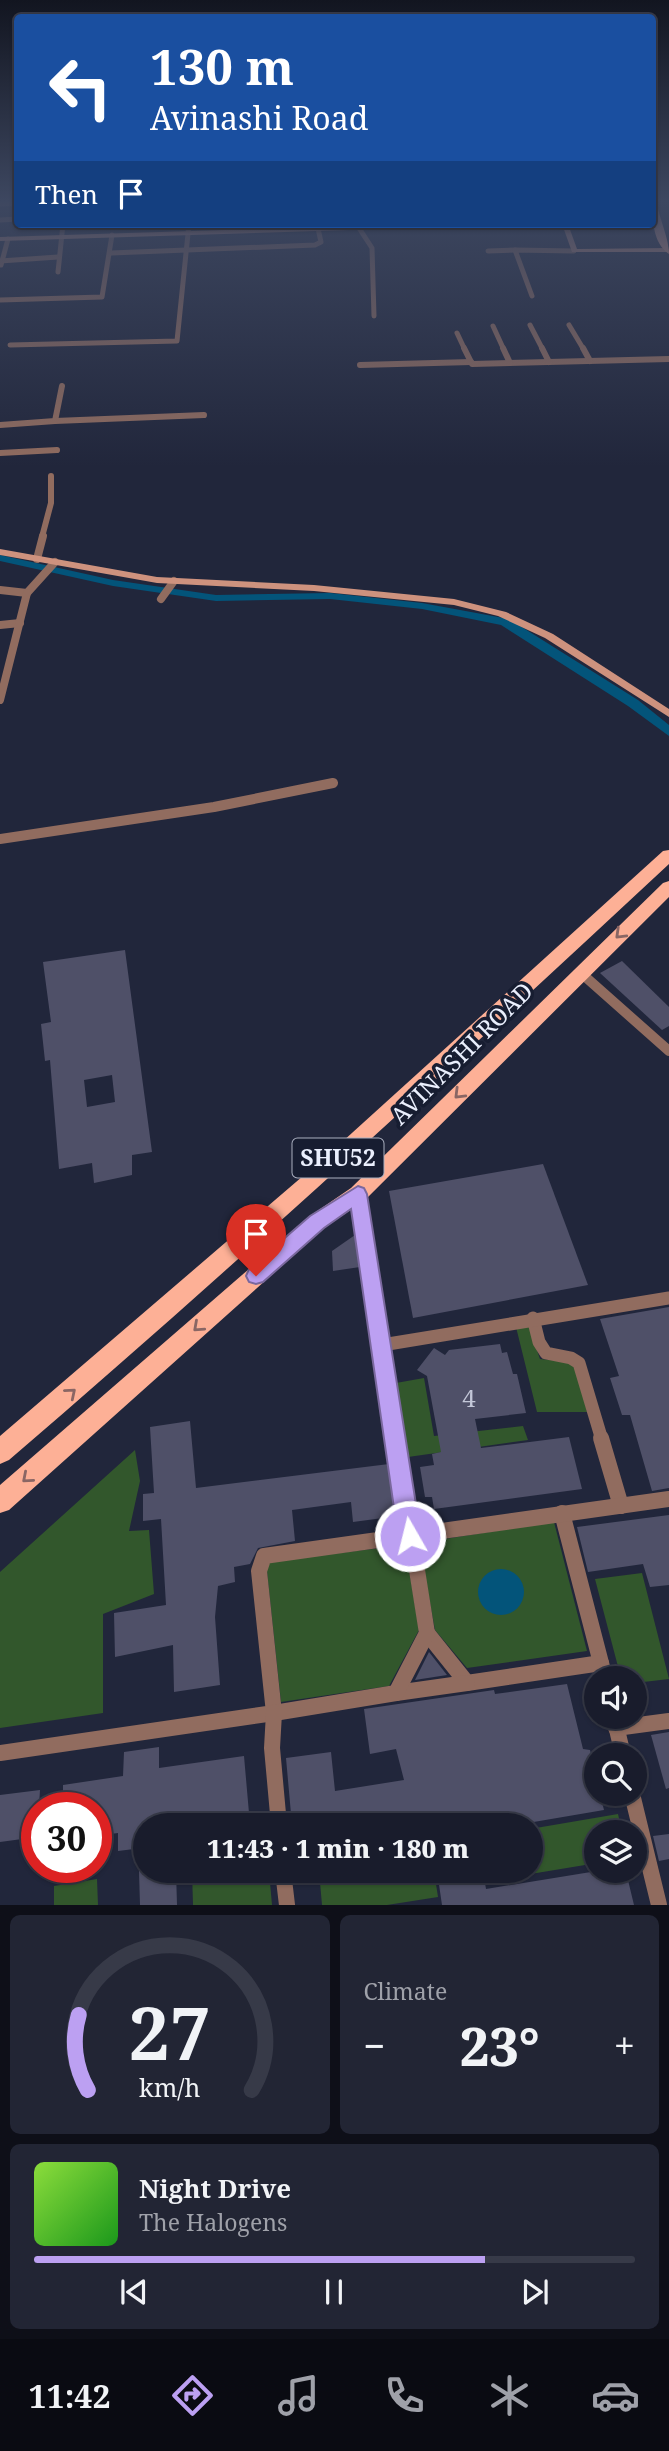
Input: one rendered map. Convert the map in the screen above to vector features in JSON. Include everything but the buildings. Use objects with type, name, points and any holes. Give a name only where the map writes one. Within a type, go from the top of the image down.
[{"type":"main road","name":"AVINASHI ROAD","points":[[0,1452],[173,1307],[466,1043],[669,855]]},
{"type":"main road","name":"AVINASHI ROAD","points":[[0,1500],[317,1222],[358,1194],[669,887]]},
{"type":"street","points":[[0,300],[102,297],[104,289]]},
{"type":"street","points":[[10,345],[165,341],[178,337],[183,289]]},
{"type":"street","points":[[373,289],[374,316]]},
{"type":"street","points":[[529,289],[532,296]]},
{"type":"street","points":[[530,325],[549,362]]},
{"type":"street","points":[[569,325],[590,361]]},
{"type":"street","points":[[493,326],[510,363]]},
{"type":"street","points":[[457,333],[471,362]]},
{"type":"street","points":[[360,365],[669,359]]},
{"type":"street","points":[[55,421],[62,386]]},
{"type":"street","points":[[0,425],[204,415]]},
{"type":"street","points":[[0,453],[57,450]]},
{"type":"street","points":[[37,559],[51,503],[51,476]]},
{"type":"street","points":[[0,552],[172,584],[314,587],[454,602],[502,614],[549,635],[669,713]]},
{"type":"street","points":[[0,700],[27,593],[54,563]]},
{"type":"street","points":[[163,598],[172,584]]},
{"type":"street","points":[[0,590],[27,593]]},
{"type":"street","points":[[0,625],[20,623]]},
{"type":"street","points":[[0,839],[214,807],[333,783]]},
{"type":"street","points":[[581,973],[669,1051]]},
{"type":"street","points":[[358,1194],[427,1633],[467,1683]]},
{"type":"street","points":[[382,1345],[533,1318],[669,1298]]},
{"type":"street","points":[[533,1318],[539,1342],[546,1353],[571,1358],[579,1363],[621,1506]]},
{"type":"street","points":[[278,1813],[272,1748],[274,1713],[259,1571],[264,1556],[669,1500]]},
{"type":"street","points":[[562,1513],[602,1666]]},
{"type":"street","points":[[396,1693],[427,1633]]},
{"type":"street","points":[[0,1753],[467,1683],[584,1673]]},
{"type":"street","points":[[647,1722],[669,1721]]},
{"type":"street","points":[[635,1806],[659,1905]]},
{"type":"street","points":[[285,1883],[287,1905]]},
{"type":"green space","points":[[516,1327],[529,1327],[540,1359],[569,1362],[578,1372],[587,1412],[537,1412]]},
{"type":"green space","points":[[424,1378],[434,1436],[523,1426],[528,1440],[408,1457],[396,1383]]},
{"type":"green space","points":[[135,1450],[140,1481],[129,1531],[149,1530],[154,1594],[103,1614],[103,1713],[0,1728],[0,1572]]},
{"type":"green space","points":[[554,1522],[587,1651],[467,1668],[435,1630],[419,1543]]},
{"type":"green space","points":[[405,1545],[419,1630],[389,1686],[281,1702],[266,1562]]},
{"type":"green space","points":[[642,1573],[669,1679],[647,1682],[647,1666],[618,1666],[595,1579]]},
{"type":"green space","points":[[618,1814],[619,1820],[584,1820],[584,1865],[543,1872],[543,1827]]},
{"type":"green space","points":[[97,1883],[98,1905],[54,1905],[54,1886]]},
{"type":"green space","points":[[192,1883],[270,1883],[272,1905],[193,1905]]},
{"type":"green space","points":[[320,1883],[436,1883],[438,1897],[387,1905],[322,1905]]},
{"type":"water","points":[[501,1569],[510,1570],[517,1576],[523,1583],[523,1601],[517,1608],[510,1614],[501,1615],[492,1614],[485,1608],[479,1601],[478,1592],[479,1583],[485,1576],[492,1570]]},
{"type":"waterway","points":[[0,558],[113,583],[216,598],[330,596],[422,606],[505,622],[633,703],[669,732]]},
{"type":"route","points":[[256,1276],[317,1222],[358,1194],[410,1536]]}]
